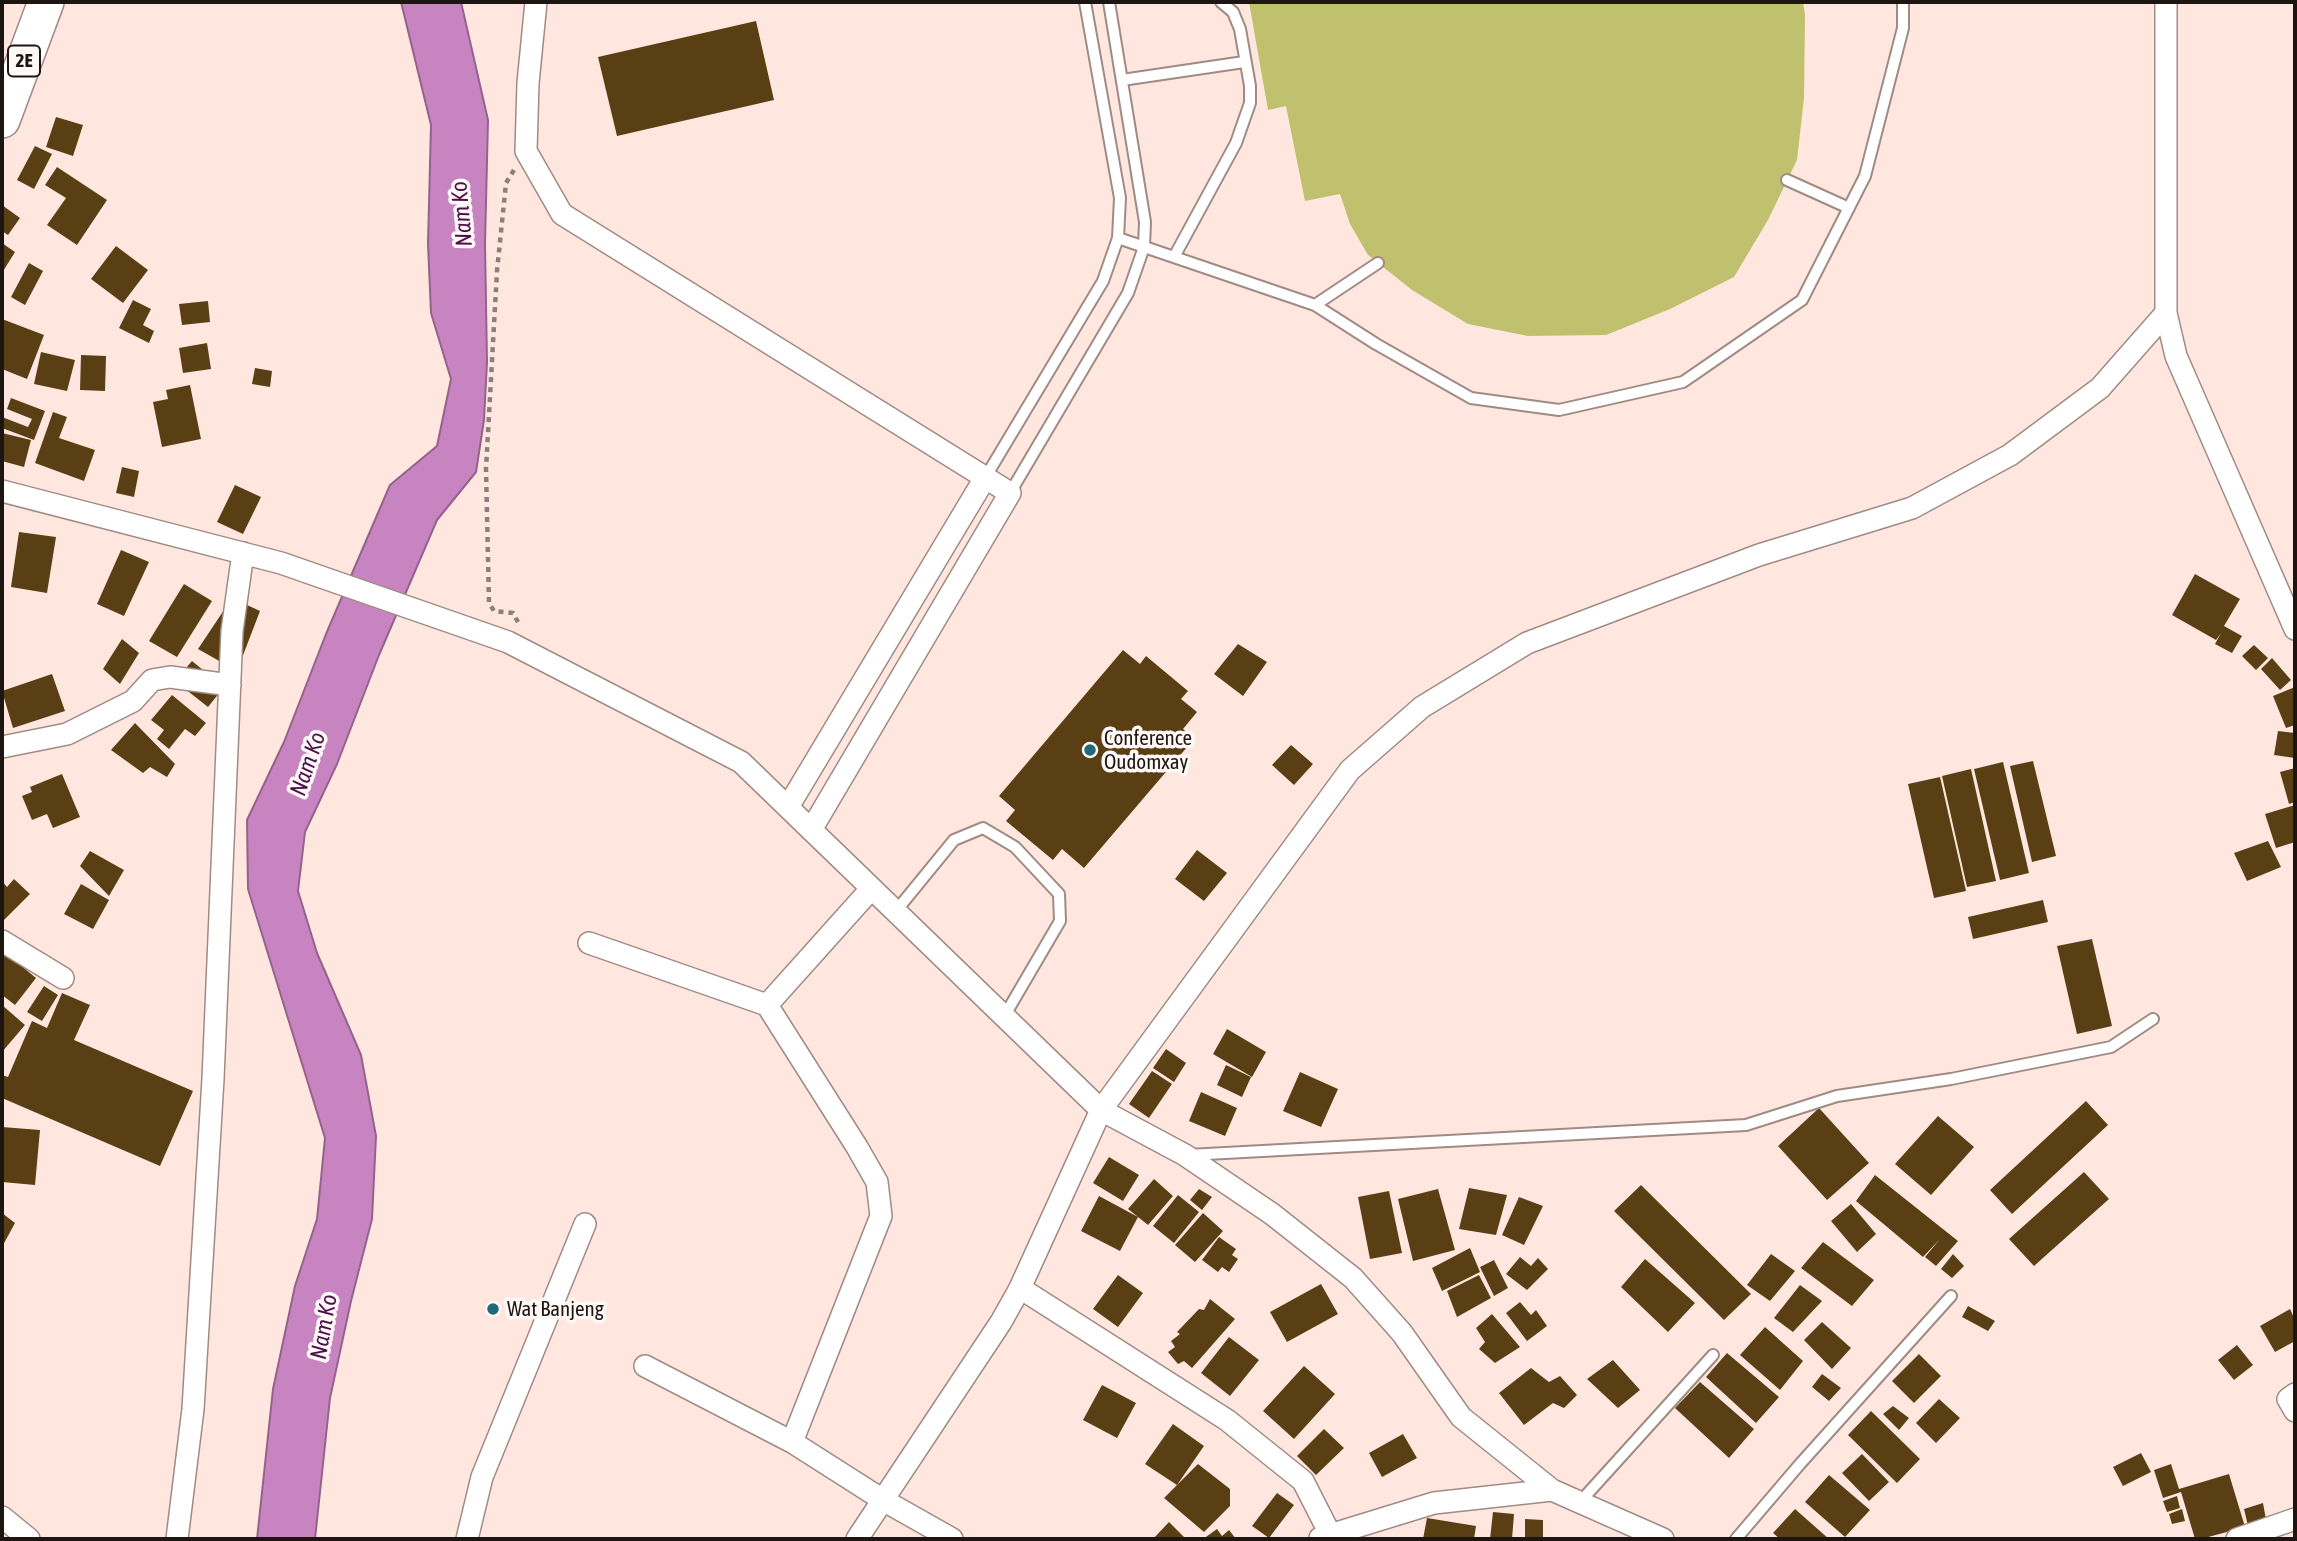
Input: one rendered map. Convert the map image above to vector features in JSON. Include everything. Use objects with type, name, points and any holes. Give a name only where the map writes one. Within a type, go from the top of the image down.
[{"type":"highway","name":"2E","points":[[2,120],[46,2]]},
{"type":"street","points":[[536,2],[528,83],[526,151],[562,214],[1010,492],[811,830]]},
{"type":"street","points":[[2166,2],[2166,313],[2176,356],[2295,629]]},
{"type":"street","points":[[857,1539],[1001,1322],[1020,1288],[1101,1110],[1350,770],[1422,707],[1527,643],[1759,555],[1912,508],[2010,455],[2101,388],[2166,313]]},
{"type":"street","points":[[788,807],[985,478]]},
{"type":"street","points":[[2,491],[281,563],[514,644],[741,762],[1101,1110],[1185,1155],[1272,1214],[1353,1278],[1402,1333],[1461,1417],[1552,1490],[1663,1539]]},
{"type":"street","points":[[177,1539],[194,1395],[213,1065],[232,631],[243,553]]},
{"type":"street","points":[[2,747],[67,734],[132,701],[152,680],[170,677],[230,685]]},
{"type":"street","points":[[766,1005],[871,888]]},
{"type":"street","points":[[2,941],[63,978]]},
{"type":"street","points":[[589,943],[766,1005],[877,1182],[881,1216],[792,1442]]},
{"type":"street","points":[[467,1539],[482,1477],[585,1224]]},
{"type":"street","points":[[1020,1288],[1238,1429],[1303,1481],[1324,1537],[1434,1503],[1552,1490]]},
{"type":"street","points":[[645,1366],[792,1442],[883,1500],[952,1539]]},
{"type":"street","points":[[2295,1394],[2288,1399],[2295,1411]]},
{"type":"street","points":[[2,1517],[29,1539]]},
{"type":"street","points":[[2236,1539],[2295,1519]]},
{"type":"lane","points":[[985,478],[1103,281],[1118,238],[1120,198],[1085,2]]},
{"type":"lane","points":[[1010,492],[1128,293],[1143,247],[1145,222],[1109,2]]},
{"type":"lane","points":[[1174,257],[1236,143],[1250,103],[1250,86],[1240,29],[1233,12],[1221,2]]},
{"type":"lane","points":[[1118,238],[1315,304],[1376,344],[1471,398],[1559,410],[1683,382],[1802,300],[1865,176],[1903,28],[1903,2]]},
{"type":"lane","points":[[1122,80],[1244,62]]},
{"type":"lane","points":[[1787,180],[1849,208]]},
{"type":"lane","points":[[1315,304],[1378,263]]},
{"type":"lane","points":[[896,911],[954,840],[983,828],[1015,847],[1059,894],[1060,921],[1005,1015]]},
{"type":"lane","points":[[1185,1155],[1746,1125],[1837,1096],[1951,1079],[2110,1047],[2154,1019]]},
{"type":"lane","points":[[1736,1539],[1951,1296]]},
{"type":"lane","points":[[1580,1502],[1713,1355]]},
{"type":"path","points":[[514,644],[519,621],[513,614],[494,611],[489,603],[486,468],[497,271],[506,183],[526,151]]},
{"type":"green space","points":[[1249,2],[1803,2],[1804,98],[1797,160],[1768,220],[1734,277],[1670,309],[1606,335],[1528,336],[1468,324],[1412,290],[1368,255],[1350,224],[1340,194],[1305,201],[1286,106],[1268,110]]},
{"type":"water","name":"Nam Ko","points":[[401,2],[461,2],[488,120],[485,244],[487,362],[484,420],[476,472],[437,520],[379,655],[337,764],[305,832],[298,891],[317,953],[361,1055],[376,1136],[372,1219],[330,1398],[315,1539],[257,1539],[273,1389],[295,1286],[317,1219],[325,1138],[248,889],[247,820],[284,742],[326,634],[390,485],[437,446],[451,379],[431,313],[428,244],[431,125]]},
{"type":"building","points":[[756,21],[774,100],[617,136],[598,57]]},
{"type":"building","points":[[56,117],[83,125],[73,156],[46,147]]},
{"type":"building","points":[[35,146],[52,154],[34,189],[17,180]]},
{"type":"building","points":[[57,167],[107,200],[77,245],[47,225],[66,198],[45,185]]},
{"type":"building","points":[[2,205],[20,218],[8,235],[2,231]]},
{"type":"building","points":[[2,243],[15,252],[2,273]]},
{"type":"building","points":[[116,246],[148,270],[123,303],[91,279]]},
{"type":"building","points":[[29,263],[43,271],[25,305],[11,297]]},
{"type":"building","points":[[133,300],[151,309],[143,325],[154,331],[149,343],[119,328]]},
{"type":"building","points":[[208,301],[210,322],[182,325],[179,304]]},
{"type":"building","points":[[2,319],[44,335],[27,379],[2,369]]},
{"type":"building","points":[[207,343],[211,369],[183,373],[179,348]]},
{"type":"building","points":[[41,352],[75,360],[67,391],[34,384]]},
{"type":"building","points":[[81,355],[106,356],[105,391],[80,390]]},
{"type":"building","points":[[255,368],[272,371],[270,387],[252,384]]},
{"type":"building","points":[[190,385],[201,439],[162,447],[153,402],[168,399],[166,390]]},
{"type":"building","points":[[11,398],[45,411],[34,440],[2,428],[2,417],[28,427],[32,419],[7,409]]},
{"type":"building","points":[[53,412],[67,417],[59,438],[95,450],[84,481],[35,463]]},
{"type":"building","points":[[2,433],[31,440],[24,467],[2,461]]},
{"type":"building","points":[[122,467],[139,471],[134,497],[116,493]]},
{"type":"building","points":[[235,485],[261,497],[243,534],[217,522]]},
{"type":"building","points":[[19,532],[56,537],[47,593],[11,587]]},
{"type":"building","points":[[121,550],[149,562],[124,616],[97,604]]},
{"type":"building","points":[[2195,574],[2240,599],[2224,626],[2242,636],[2232,653],[2215,644],[2221,633],[2216,640],[2172,615]]},
{"type":"building","points":[[184,584],[212,601],[177,657],[149,641]]},
{"type":"building","points":[[232,598],[260,611],[237,671],[198,649]]},
{"type":"building","points":[[122,639],[139,653],[120,684],[103,669]]},
{"type":"building","points":[[1238,644],[1267,662],[1243,696],[1214,674]]},
{"type":"building","points":[[2254,645],[2268,658],[2256,670],[2242,656]]},
{"type":"building","points":[[1123,650],[1140,664],[1146,656],[1188,691],[1181,699],[1197,712],[1183,729],[1194,739],[1084,868],[1062,849],[1053,860],[1006,821],[1015,810],[999,796]]},
{"type":"building","points":[[2272,658],[2291,680],[2280,690],[2261,669]]},
{"type":"building","points":[[192,661],[224,687],[208,707],[175,681]]},
{"type":"building","points":[[52,674],[65,711],[13,728],[2,691]]},
{"type":"building","points":[[2295,687],[2295,725],[2286,728],[2273,696]]},
{"type":"building","points":[[172,695],[206,723],[195,736],[185,729],[169,749],[157,739],[164,730],[151,720]]},
{"type":"building","points":[[135,723],[175,764],[167,777],[150,767],[143,773],[111,750]]},
{"type":"building","points":[[2278,731],[2295,733],[2295,758],[2274,755]]},
{"type":"building","points":[[1291,745],[1313,764],[1294,785],[1272,765]]},
{"type":"building","points":[[2033,761],[2056,856],[2032,862],[2010,766]]},
{"type":"building","points":[[2003,762],[2029,873],[2000,880],[1974,769]]},
{"type":"building","points":[[2295,768],[2295,802],[2289,804],[2280,772]]},
{"type":"building","points":[[1971,769],[1996,881],[1967,887],[1942,776]]},
{"type":"building","points":[[62,774],[80,817],[53,828],[47,814],[32,820],[22,796],[32,792],[30,787]]},
{"type":"building","points":[[1940,777],[1966,891],[1934,898],[1908,784]]},
{"type":"building","points":[[2295,805],[2295,842],[2276,848],[2265,814]]},
{"type":"building","points":[[2268,841],[2281,867],[2247,881],[2234,853]]},
{"type":"building","points":[[1197,850],[1227,873],[1204,901],[1175,879]]},
{"type":"building","points":[[90,851],[124,870],[109,896],[80,866]]},
{"type":"building","points":[[14,879],[30,894],[2,922],[2,881],[7,887]]},
{"type":"building","points":[[81,884],[109,900],[93,929],[64,914]]},
{"type":"building","points":[[2043,900],[2048,922],[1973,939],[1968,917]]},
{"type":"building","points":[[2092,939],[2112,1026],[2077,1034],[2057,946]]},
{"type":"building","points":[[2,950],[36,978],[15,1005],[2,995]]},
{"type":"building","points":[[44,986],[58,995],[42,1021],[27,1012]]},
{"type":"building","points":[[62,993],[90,1005],[74,1040],[193,1091],[160,1166],[2,1098],[2,1075],[8,1077],[32,1021],[47,1028]]},
{"type":"building","points":[[2,1005],[25,1025],[2,1052]]},
{"type":"building","points":[[1227,1029],[1266,1052],[1252,1077],[1213,1054]]},
{"type":"building","points":[[1166,1049],[1186,1063],[1174,1082],[1153,1068]]},
{"type":"building","points":[[1226,1065],[1251,1077],[1242,1097],[1217,1085]]},
{"type":"building","points":[[1152,1071],[1172,1084],[1149,1118],[1129,1104]]},
{"type":"building","points":[[1300,1072],[1338,1089],[1321,1127],[1283,1111]]},
{"type":"building","points":[[1201,1092],[1237,1108],[1225,1136],[1189,1121]]},
{"type":"building","points":[[2086,1101],[2108,1125],[2012,1214],[1990,1190]]},
{"type":"building","points":[[1819,1108],[1869,1163],[1827,1200],[1778,1146]]},
{"type":"building","points":[[1938,1116],[1974,1147],[1931,1195],[1895,1164]]},
{"type":"building","points":[[2,1127],[40,1130],[35,1185],[2,1182]]},
{"type":"building","points":[[1109,1157],[1139,1175],[1123,1201],[1093,1183]]},
{"type":"building","points":[[2084,1172],[2109,1199],[2034,1266],[2009,1239]]},
{"type":"building","points":[[1875,1175],[1958,1241],[1936,1266],[1925,1257],[1940,1239],[1923,1257],[1856,1201]]},
{"type":"building","points":[[1154,1179],[1173,1196],[1148,1225],[1128,1209]]},
{"type":"building","points":[[1641,1185],[1751,1294],[1724,1320],[1614,1211]]},
{"type":"building","points":[[1469,1188],[1507,1195],[1496,1235],[1459,1229]]},
{"type":"building","points":[[1199,1189],[1212,1197],[1202,1210],[1190,1200]]},
{"type":"building","points":[[1438,1189],[1455,1250],[1413,1261],[1398,1199]]},
{"type":"building","points":[[1389,1191],[1402,1253],[1370,1259],[1358,1197]]},
{"type":"building","points":[[1178,1195],[1199,1212],[1174,1243],[1153,1226]]},
{"type":"building","points":[[1099,1196],[1138,1217],[1120,1251],[1081,1231]]},
{"type":"building","points":[[1519,1197],[1543,1206],[1524,1245],[1502,1235]]},
{"type":"building","points":[[1851,1204],[1876,1234],[1857,1252],[1831,1221]]},
{"type":"building","points":[[2,1213],[15,1223],[2,1247]]},
{"type":"building","points":[[1203,1213],[1223,1231],[1195,1262],[1175,1245]]},
{"type":"building","points":[[1219,1237],[1236,1249],[1232,1255],[1238,1259],[1229,1272],[1222,1267],[1218,1272],[1202,1260]]},
{"type":"building","points":[[1823,1242],[1874,1280],[1852,1306],[1801,1268]]},
{"type":"building","points":[[1470,1248],[1480,1272],[1442,1291],[1432,1268]]},
{"type":"building","points":[[1771,1254],[1795,1271],[1770,1301],[1747,1285]]},
{"type":"building","points":[[1953,1254],[1964,1266],[1952,1278],[1941,1269]]},
{"type":"building","points":[[1520,1257],[1531,1266],[1538,1258],[1548,1269],[1527,1290],[1506,1274]]},
{"type":"building","points":[[1645,1259],[1695,1303],[1668,1332],[1621,1287]]},
{"type":"building","points":[[1494,1260],[1508,1288],[1494,1296],[1480,1267]]},
{"type":"building","points":[[1118,1275],[1143,1293],[1118,1327],[1093,1309]]},
{"type":"building","points":[[1479,1275],[1491,1298],[1457,1317],[1447,1291]]},
{"type":"building","points":[[1321,1284],[1338,1314],[1287,1342],[1270,1312]]},
{"type":"building","points":[[1800,1285],[1822,1301],[1793,1332],[1774,1318]]},
{"type":"building","points":[[1210,1299],[1235,1319],[1192,1368],[1184,1361],[1178,1364],[1168,1352],[1175,1347],[1171,1341],[1180,1334],[1177,1332],[1199,1309],[1204,1310]]},
{"type":"building","points":[[1520,1302],[1531,1315],[1536,1310],[1547,1326],[1527,1341],[1506,1313]]},
{"type":"building","points":[[1968,1306],[1995,1321],[1988,1331],[1962,1317]]},
{"type":"building","points":[[2290,1309],[2295,1320],[2295,1341],[2275,1352],[2260,1326]]},
{"type":"building","points":[[1492,1314],[1520,1347],[1495,1363],[1479,1349],[1485,1342],[1476,1328]]},
{"type":"building","points":[[1822,1322],[1851,1348],[1832,1369],[1804,1340]]},
{"type":"building","points":[[1765,1327],[1803,1361],[1780,1390],[1740,1355]]},
{"type":"building","points":[[1229,1337],[1259,1360],[1230,1396],[1201,1373]]},
{"type":"building","points":[[2237,1345],[2253,1365],[2234,1380],[2218,1360]]},
{"type":"building","points":[[1727,1353],[1779,1397],[1756,1423],[1706,1377]]},
{"type":"building","points":[[1919,1354],[1941,1376],[1914,1403],[1892,1381]]},
{"type":"building","points":[[1613,1360],[1640,1390],[1618,1408],[1587,1379]]},
{"type":"building","points":[[1304,1366],[1335,1394],[1294,1439],[1263,1411]]},
{"type":"building","points":[[1531,1368],[1549,1382],[1560,1376],[1577,1395],[1564,1408],[1553,1403],[1524,1425],[1499,1393]]},
{"type":"building","points":[[1822,1374],[1841,1388],[1829,1401],[1812,1387]]},
{"type":"building","points":[[1700,1382],[1754,1429],[1729,1458],[1675,1408]]},
{"type":"building","points":[[1102,1385],[1136,1403],[1117,1438],[1083,1420]]},
{"type":"building","points":[[1939,1399],[1960,1418],[1936,1443],[1916,1423]]},
{"type":"building","points":[[1893,1406],[1909,1418],[1899,1430],[1883,1414]]},
{"type":"building","points":[[1871,1411],[1920,1459],[1897,1483],[1848,1435]]},
{"type":"building","points":[[1173,1424],[1204,1446],[1177,1485],[1145,1464]]},
{"type":"building","points":[[1324,1429],[1344,1448],[1316,1475],[1297,1456]]},
{"type":"building","points":[[1403,1434],[1417,1458],[1382,1477],[1369,1453]]},
{"type":"building","points":[[2141,1453],[2151,1472],[2123,1486],[2113,1467]]},
{"type":"building","points":[[1862,1454],[1889,1482],[1869,1501],[1842,1473]]},
{"type":"building","points":[[1198,1464],[1230,1489],[1230,1506],[1204,1532],[1164,1498]]},
{"type":"building","points":[[2171,1464],[2179,1489],[2229,1474],[2245,1527],[2195,1539],[2181,1492],[2163,1498],[2154,1470]]},
{"type":"building","points":[[1829,1475],[1870,1510],[1845,1537],[1805,1502]]},
{"type":"building","points":[[1277,1493],[1294,1505],[1269,1538],[1252,1526]]},
{"type":"building","points":[[2177,1496],[2180,1508],[2167,1512],[2163,1501]]},
{"type":"building","points":[[2263,1503],[2267,1525],[2249,1530],[2244,1509]]},
{"type":"building","points":[[1795,1509],[1829,1539],[1780,1539],[1773,1533]]},
{"type":"building","points":[[2182,1509],[2185,1521],[2172,1524],[2169,1514]]},
{"type":"building","points":[[1493,1512],[1514,1514],[1512,1539],[1490,1539]]},
{"type":"building","points":[[1427,1518],[1476,1526],[1474,1539],[1423,1539]]},
{"type":"building","points":[[1525,1519],[1543,1520],[1543,1539],[1525,1539]]},
{"type":"building","points":[[1169,1522],[1186,1539],[1153,1539]]},
{"type":"building","points":[[1217,1529],[1222,1536],[1229,1530],[1236,1539],[1203,1539]]},
{"type":"place","name":"Conference Oudomxay","points":[[1090,750]]},
{"type":"place","name":"Wat Banjeng","points":[[493,1309]]}]
